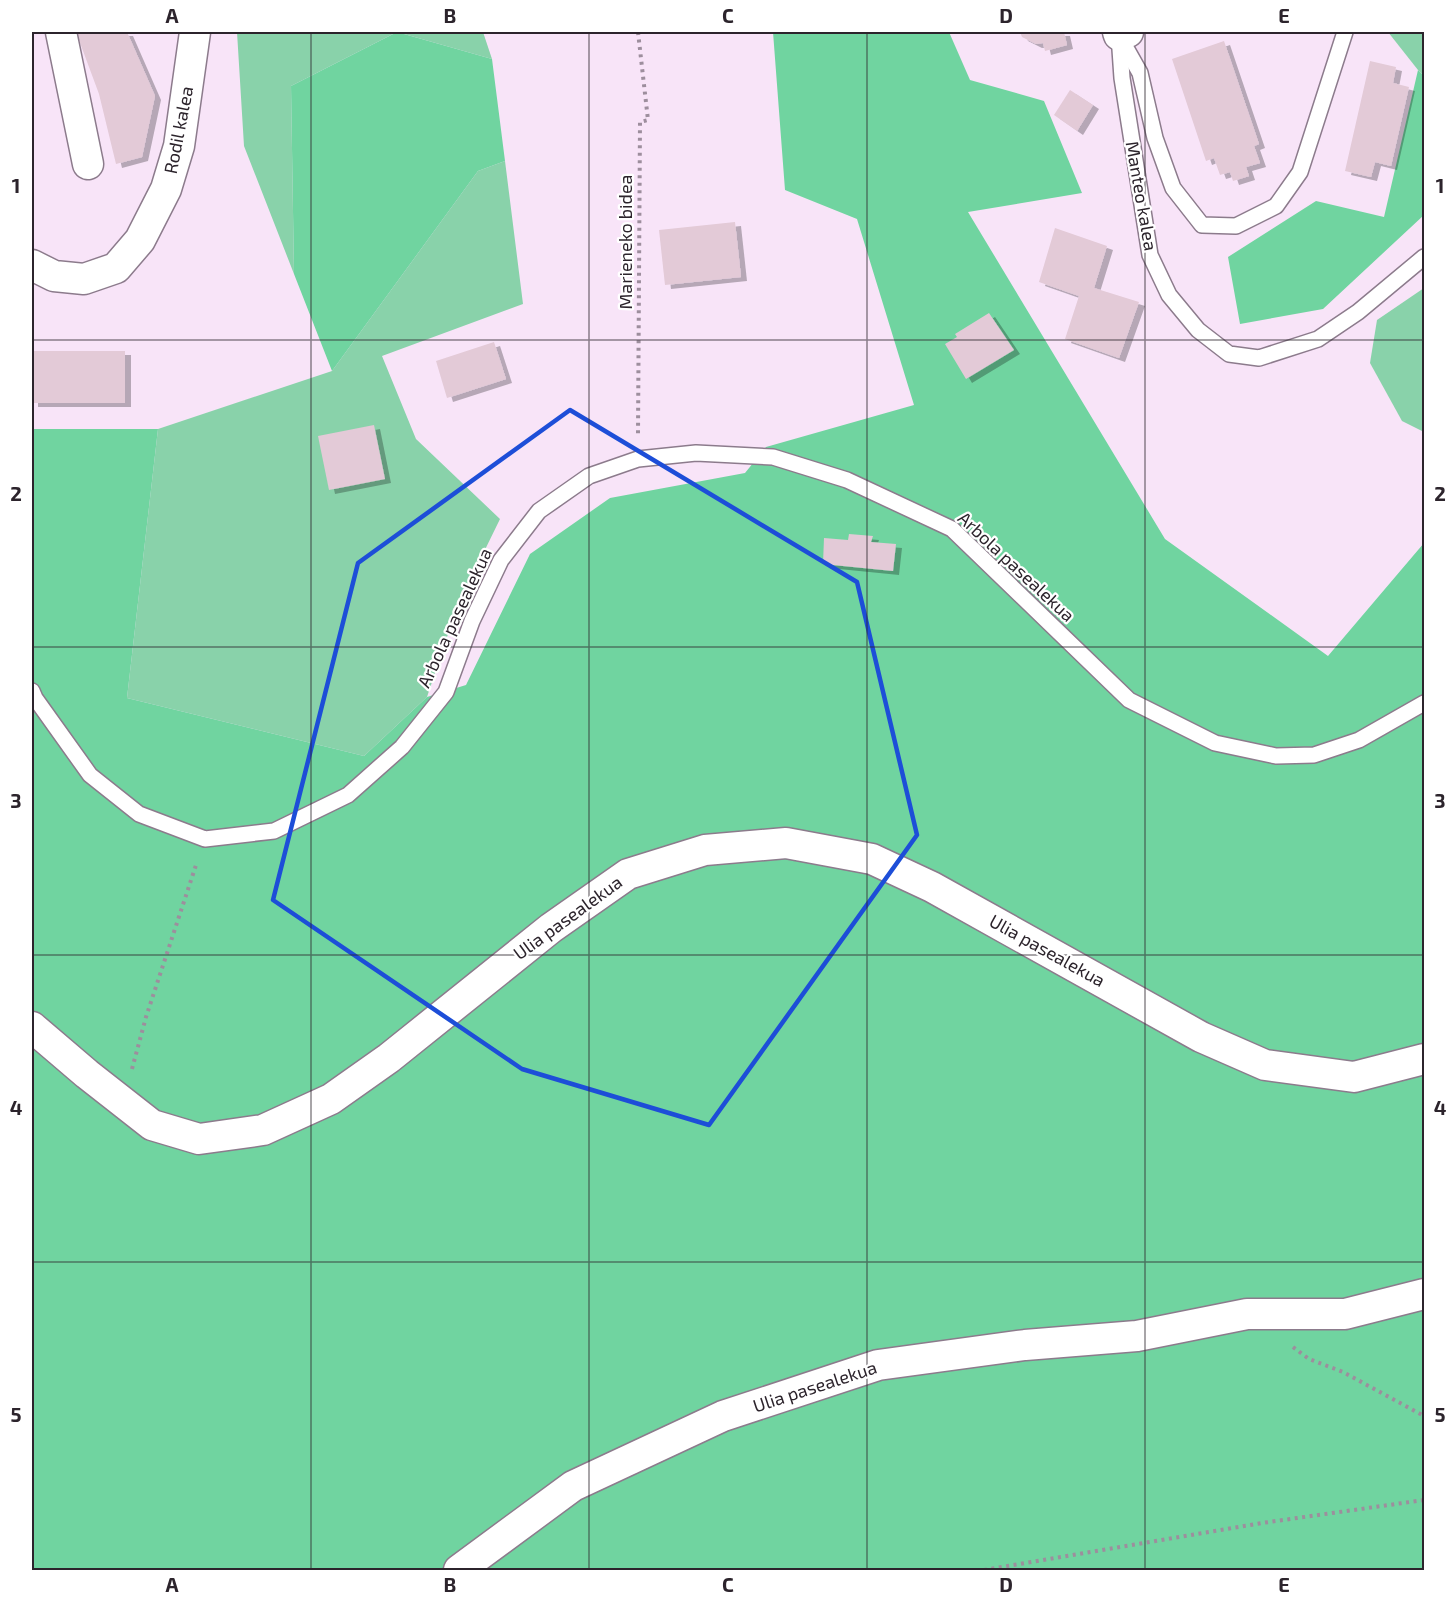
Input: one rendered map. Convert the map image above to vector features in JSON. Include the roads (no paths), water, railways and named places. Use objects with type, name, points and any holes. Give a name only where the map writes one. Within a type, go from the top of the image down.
[{"type":"street","points":[[61,32],[88,164]]},
{"type":"street","name":"Rodil kalea","points":[[32,265],[54,276],[84,279],[116,268],[140,240],[166,189],[179,146],[195,32]]},
{"type":"street","name":"Ulia pasealekua","points":[[32,1027],[152,1125],[199,1139],[263,1130],[331,1099],[389,1058],[551,928],[628,874],[705,850],[786,843],[872,859],[932,887],[1201,1037],[1264,1065],[1354,1077],[1425,1059]]},
{"type":"street","name":"Ulia pasealekua","points":[[459,1570],[573,1486],[723,1416],[878,1365],[1025,1345],[1137,1336],[1247,1314],[1345,1314],[1425,1294]]},
{"type":"lane","name":"Manteo kalea","points":[[1119,32],[1140,73],[1155,138],[1173,188],[1202,225],[1236,226],[1276,206],[1300,172],[1345,32]]},
{"type":"lane","name":"Manteo kalea","points":[[1119,32],[1122,78],[1150,255],[1169,295],[1198,330],[1229,354],[1259,358],[1318,339],[1358,312],[1425,257]]},
{"type":"lane","name":"Arbola pasealekua","points":[[32,691],[90,775],[139,814],[205,839],[274,831],[348,795],[402,747],[446,692],[472,621],[501,560],[539,511],[589,476],[638,459],[696,453],[773,457],[847,480],[952,529],[1129,700],[1215,744],[1276,756],[1314,755],[1359,740],[1425,703]]}]
